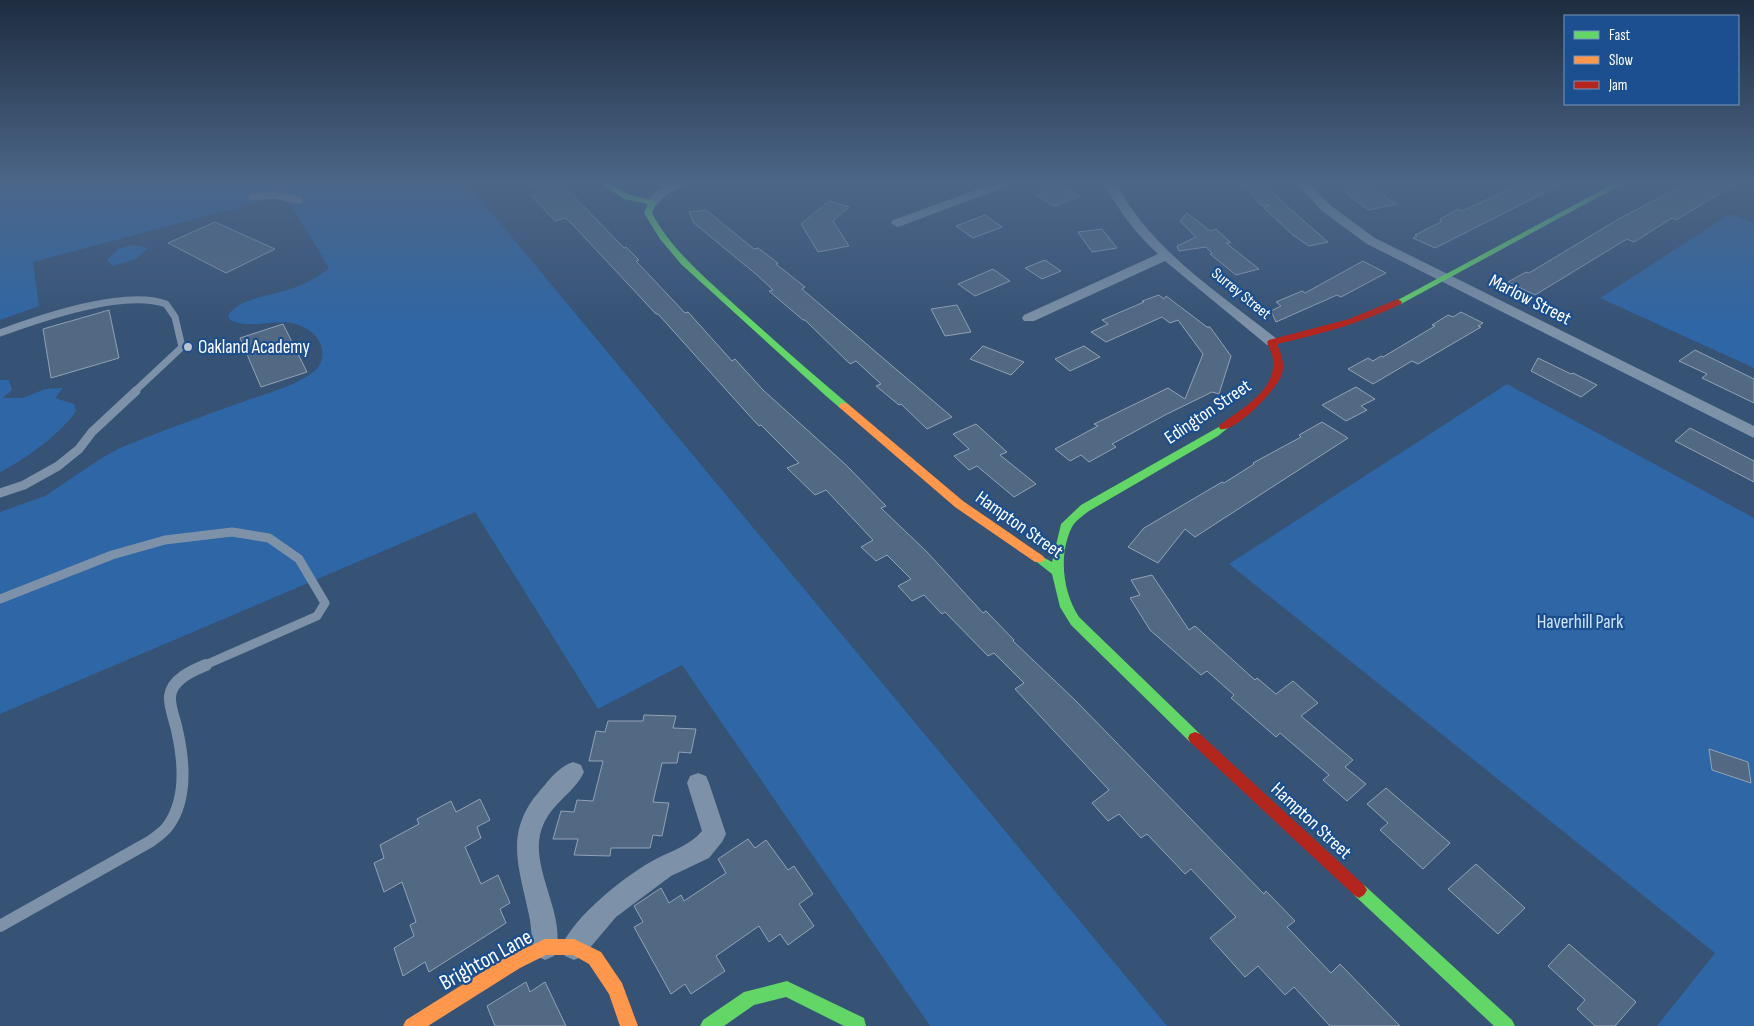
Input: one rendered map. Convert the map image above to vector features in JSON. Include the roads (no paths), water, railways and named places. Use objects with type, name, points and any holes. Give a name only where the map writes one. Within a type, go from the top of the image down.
[{"type":"street","name":"Hampton Street","points":[[659,231],[690,268],[802,371],[959,504],[1057,572],[1066,607],[1075,621],[1184,727],[1506,1026]]},
{"type":"street","name":"Surrey Street","points":[[1144,231],[1166,255],[1272,342]]},
{"type":"street","name":"Marlow Street","points":[[1357,231],[1371,241],[1754,433]]},
{"type":"street","points":[[1272,342],[1330,329],[1373,315],[1531,231]]},
{"type":"street","points":[[1029,318],[1166,255]]},
{"type":"street","name":"Edington Street","points":[[1057,572],[1067,524],[1085,508],[1214,434],[1269,391],[1277,374],[1278,361],[1272,342]]},
{"type":"street","points":[[545,947],[541,914],[530,875],[526,850],[531,825],[545,800],[573,772]]},
{"type":"street","points":[[574,947],[607,908],[663,868],[701,850],[714,834],[698,783]]},
{"type":"street","name":"Brighton Lane","points":[[412,1026],[514,962],[545,947],[574,947],[595,958],[616,989],[629,1026]]},
{"type":"street","points":[[709,1026],[750,998],[787,989],[858,1024]]},
{"type":"lane","points":[[0,333],[66,310],[113,302],[153,301],[167,304],[173,312],[182,347],[92,432],[79,449],[58,466],[24,485],[0,494]]},
{"type":"lane","points":[[0,599],[112,555],[165,540],[232,532],[269,538],[299,559],[325,603],[317,616],[190,672],[175,684],[170,697],[182,751],[183,782],[177,809],[168,827],[151,842],[0,926]]},
{"type":"place","name":"Oakland Academy","points":[[188,347]]},
{"type":"park label","name":"Haverhill Park","points":[[1580,622]]}]
